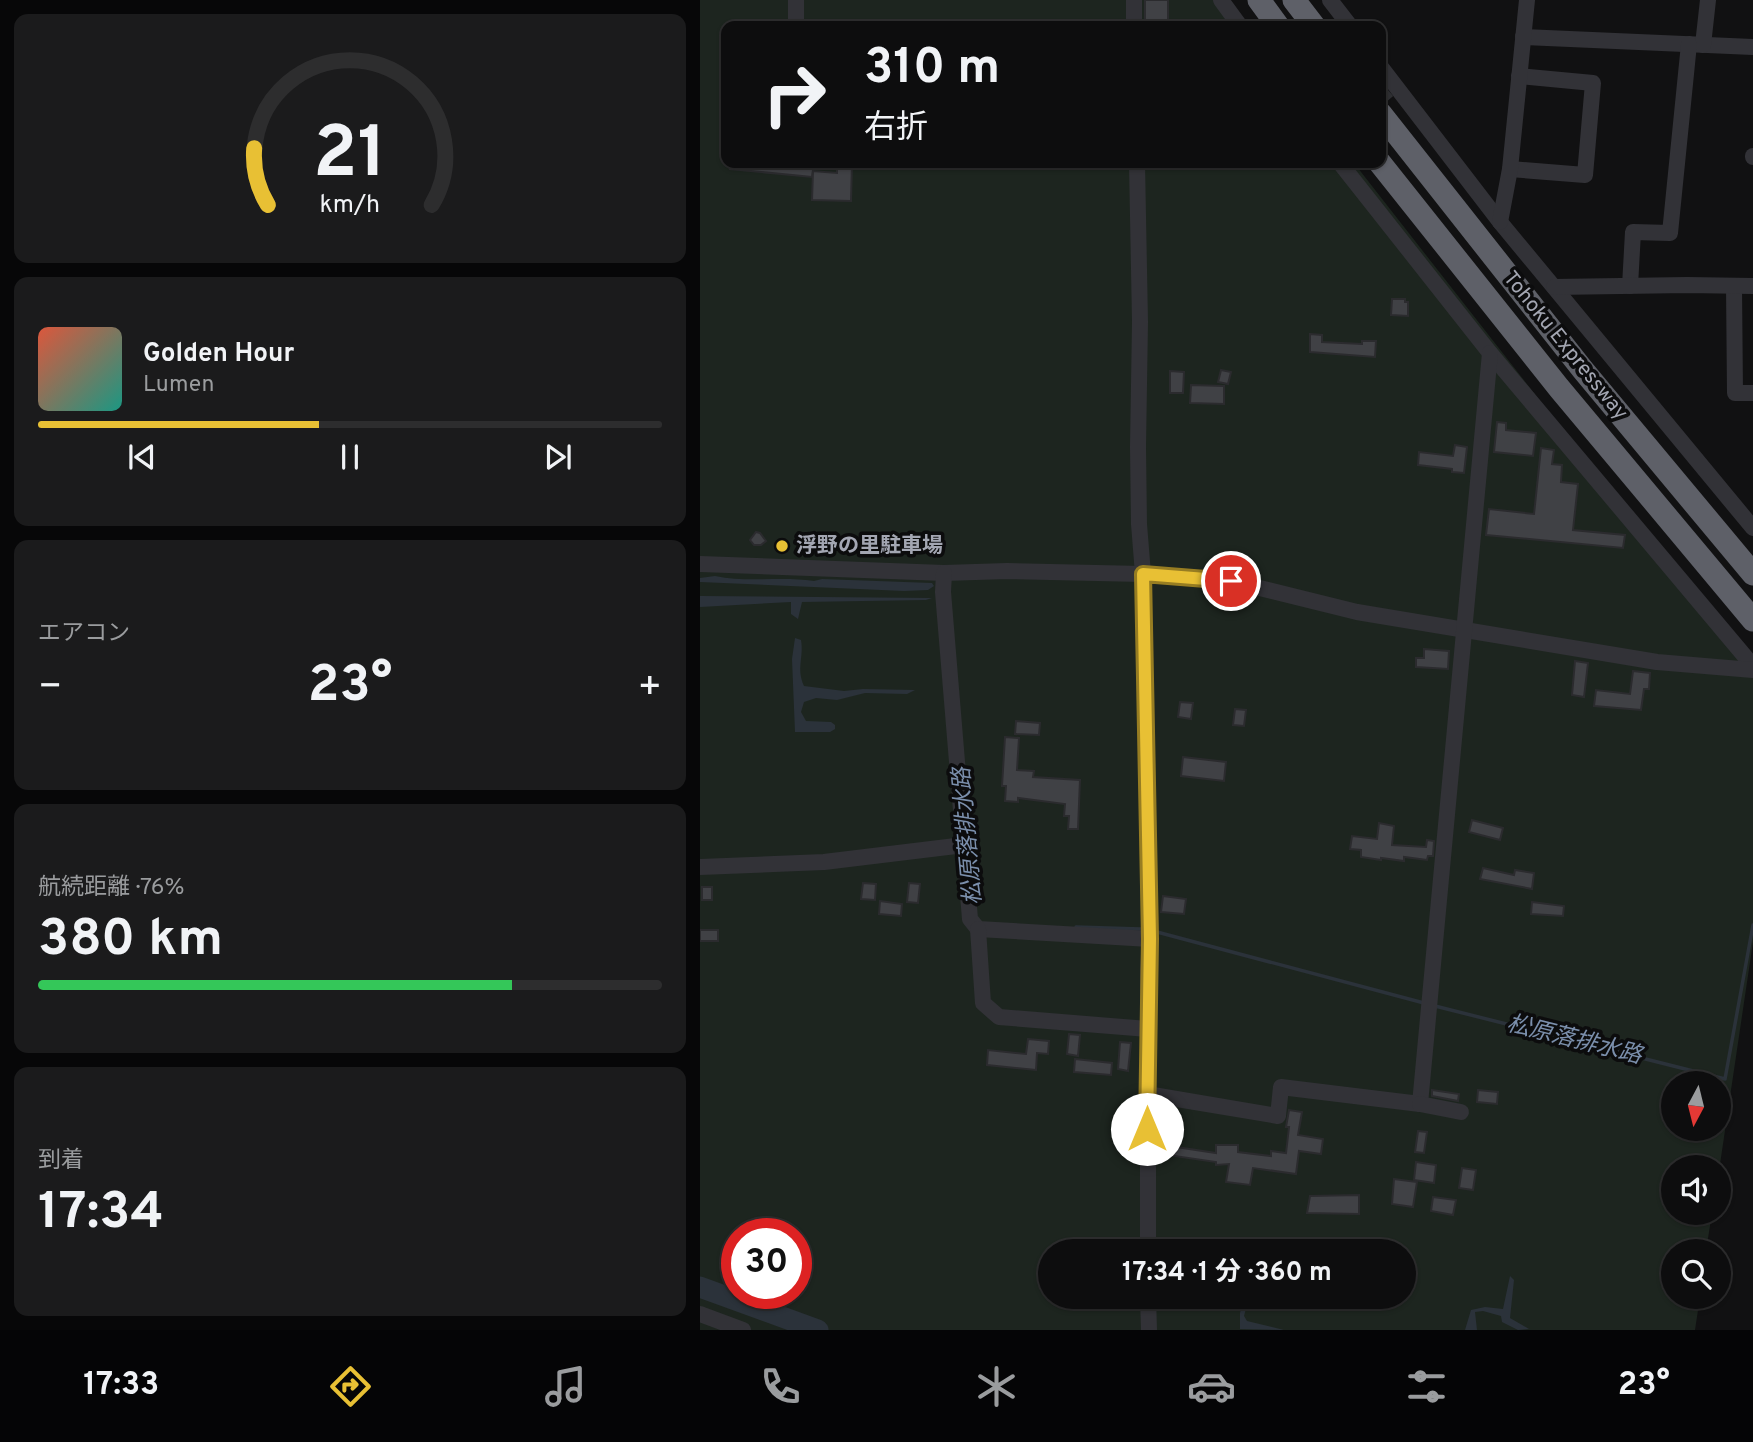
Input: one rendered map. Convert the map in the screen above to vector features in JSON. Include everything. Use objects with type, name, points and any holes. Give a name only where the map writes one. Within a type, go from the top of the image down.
[{"type":"highway","points":[[1259,0],[1274,21]]},
{"type":"highway","points":[[1294,0],[1310,21]]},
{"type":"highway","name":"Tohoku Expressway","points":[[1386,120],[1558,339],[1753,574]]},
{"type":"highway","name":"Tohoku Expressway","points":[[1384,168],[1559,388],[1753,620]]},
{"type":"street","points":[[796,0],[796,21]]},
{"type":"street","points":[[1134,0],[1134,21]]},
{"type":"street","points":[[1221,0],[1236,21]]},
{"type":"street","points":[[1331,0],[1346,21]]},
{"type":"street","points":[[1500,222],[1510,169],[1527,0]]},
{"type":"street","points":[[1630,286],[1633,232],[1671,233],[1696,45],[1708,0]]},
{"type":"street","points":[[1523,37],[1753,47]]},
{"type":"street","points":[[1510,169],[1585,175],[1593,83],[1519,76]]},
{"type":"street","points":[[1386,78],[1391,88],[1500,222],[1753,528]]},
{"type":"street","points":[[1137,168],[1139,523],[1143,574],[1150,939],[1147,1029],[1148,1239]]},
{"type":"street","points":[[1344,168],[1490,353],[1753,668]]},
{"type":"street","points":[[1734,286],[1735,393],[1753,393]]},
{"type":"street","points":[[1554,287],[1753,286]]},
{"type":"street","points":[[1420,1104],[1490,353]]},
{"type":"street","points":[[700,564],[944,573],[1007,571],[1143,574],[1231,581],[1357,612],[1657,662],[1753,668]]},
{"type":"street","points":[[944,573],[943,592],[970,919],[978,929],[983,1003],[999,1017],[1147,1029]]},
{"type":"street","points":[[700,867],[824,862],[964,845]]},
{"type":"street","points":[[978,929],[1150,939]]},
{"type":"street","points":[[1147,1094],[1278,1116],[1282,1087],[1420,1104],[1461,1112]]},
{"type":"street","points":[[1149,1309],[1149,1330]]},
{"type":"street","points":[[700,1314],[743,1330]]},
{"type":"shaded area","points":[[700,0],[1228,0],[1244,21],[721,21],[721,168],[1358,168],[1753,673],[1753,942],[1731,1090],[1731,1071],[1661,1071],[1661,1141],[1723,1141],[1721,1155],[1661,1155],[1661,1225],[1710,1225],[1708,1239],[1661,1239],[1661,1309],[1698,1309],[1695,1330],[700,1330]]},
{"type":"shaded area","points":[[715,576],[740,579],[932,583],[934,586],[928,590],[904,591],[700,582],[700,578]]},
{"type":"shaded area","points":[[700,596],[932,598],[802,602],[798,619],[791,614],[791,602],[700,607]]},
{"type":"shaded area","points":[[795,638],[801,640],[801,674],[804,686],[844,691],[915,690],[907,694],[865,693],[837,700],[816,698],[804,702],[801,712],[806,721],[831,722],[835,729],[830,732],[795,732],[792,659]]},
{"type":"shaded area","points":[[1510,1276],[1514,1280],[1510,1318],[1529,1329],[1518,1330],[1502,1322],[1501,1316],[1483,1311],[1475,1312],[1477,1330],[1465,1330],[1471,1310],[1485,1307],[1503,1309]]},
{"type":"shaded area","points":[[1241,1309],[1246,1309],[1244,1316],[1247,1321],[1284,1330],[1240,1329]]},
{"type":"building","points":[[1145,0],[1168,0],[1168,21],[1145,21]]},
{"type":"building","points":[[730,168],[813,168],[812,177]]},
{"type":"building","points":[[837,168],[852,168],[851,201],[812,200],[813,171],[837,173]]},
{"type":"building","points":[[1392,299],[1405,299],[1405,302],[1408,302],[1408,316],[1391,315]]},
{"type":"building","points":[[1310,334],[1322,335],[1322,342],[1362,344],[1362,341],[1376,341],[1375,357],[1310,352]]},
{"type":"building","points":[[1221,370],[1231,372],[1228,384],[1218,382]]},
{"type":"building","points":[[1170,371],[1184,372],[1183,393],[1170,393]]},
{"type":"building","points":[[1191,385],[1224,386],[1224,404],[1190,403]]},
{"type":"building","points":[[1497,422],[1506,423],[1506,430],[1536,433],[1533,456],[1494,452]]},
{"type":"building","points":[[1455,445],[1467,447],[1464,473],[1418,465],[1419,452],[1453,456]]},
{"type":"building","points":[[1541,448],[1554,450],[1552,464],[1562,465],[1561,482],[1578,484],[1573,530],[1625,535],[1623,548],[1486,535],[1489,509],[1534,514]]},
{"type":"building","points":[[756,532],[766,541],[761,545],[754,545],[750,540]]},
{"type":"building","points":[[1424,649],[1449,651],[1448,669],[1416,667],[1416,658],[1424,658]]},
{"type":"building","points":[[1575,661],[1588,663],[1584,697],[1572,695]]},
{"type":"building","points":[[1633,671],[1650,673],[1649,689],[1644,689],[1641,710],[1594,706],[1596,690],[1630,694]]},
{"type":"building","points":[[1180,702],[1193,703],[1191,719],[1178,717]]},
{"type":"building","points":[[1235,709],[1246,710],[1244,726],[1233,725]]},
{"type":"building","points":[[1016,721],[1040,723],[1039,735],[1015,734]]},
{"type":"building","points":[[1005,737],[1019,738],[1017,770],[1034,771],[1033,777],[1080,780],[1078,829],[1068,829],[1069,816],[1064,816],[1065,804],[1018,798],[1018,802],[1005,801],[1006,786],[1002,786]]},
{"type":"building","points":[[1183,757],[1226,762],[1224,781],[1181,776]]},
{"type":"building","points":[[1472,820],[1503,828],[1500,840],[1469,832]]},
{"type":"building","points":[[1379,823],[1394,826],[1392,845],[1426,847],[1427,840],[1434,841],[1433,856],[1428,856],[1427,860],[1404,857],[1404,861],[1381,860],[1361,857],[1361,850],[1350,849],[1352,836],[1377,839]]},
{"type":"building","points":[[1483,868],[1514,875],[1515,870],[1534,873],[1532,889],[1480,879]]},
{"type":"building","points":[[863,883],[876,884],[875,900],[861,899]]},
{"type":"building","points":[[909,883],[920,884],[918,903],[907,902]]},
{"type":"building","points":[[702,887],[712,887],[712,900],[702,900]]},
{"type":"building","points":[[1163,896],[1186,899],[1184,914],[1161,912]]},
{"type":"building","points":[[880,901],[902,904],[901,916],[879,914]]},
{"type":"building","points":[[1532,902],[1564,906],[1563,916],[1531,914]]},
{"type":"building","points":[[700,930],[718,930],[718,941],[700,941]]},
{"type":"building","points":[[1069,1034],[1080,1035],[1078,1056],[1067,1054]]},
{"type":"building","points":[[1028,1039],[1049,1041],[1048,1054],[1037,1053],[1036,1070],[987,1065],[988,1050],[1026,1054]]},
{"type":"building","points":[[1120,1042],[1131,1043],[1128,1071],[1118,1069]]},
{"type":"building","points":[[1075,1059],[1112,1063],[1111,1075],[1074,1072]]},
{"type":"building","points":[[1432,1090],[1459,1094],[1458,1101],[1432,1096]]},
{"type":"building","points":[[1478,1090],[1498,1092],[1497,1104],[1477,1102]]},
{"type":"building","points":[[1289,1110],[1302,1112],[1298,1135],[1323,1139],[1321,1154],[1299,1151],[1296,1174],[1253,1168],[1250,1185],[1226,1182],[1229,1164],[1216,1165],[1216,1162],[1161,1154],[1163,1145],[1216,1153],[1216,1145],[1238,1145],[1238,1152],[1271,1156],[1271,1151],[1286,1153]]},
{"type":"building","points":[[1418,1131],[1427,1132],[1424,1153],[1415,1152]]},
{"type":"building","points":[[1416,1162],[1436,1165],[1434,1183],[1414,1180]]},
{"type":"building","points":[[1462,1168],[1476,1170],[1473,1190],[1459,1188]]},
{"type":"building","points":[[1394,1179],[1417,1182],[1413,1207],[1392,1204]]},
{"type":"building","points":[[1359,1195],[1359,1214],[1307,1213],[1310,1196]]},
{"type":"building","points":[[1433,1197],[1456,1200],[1453,1215],[1431,1211]]},
{"type":"waterway","name":"松原落排水路","points":[[1435,1006],[1725,1079],[1753,925]]},
{"type":"waterway","name":"松原落排水路","points":[[1076,927],[1141,929]]},
{"type":"waterway","name":"松原落排水路","points":[[1157,932],[1424,1003]]},
{"type":"waterway","points":[[700,1287],[818,1330]]},
{"type":"place","name":"浮野の里駐車場","points":[[782,546]]},
{"type":"route","points":[[1147,1129],[1150,939],[1143,574],[1231,581]]}]
